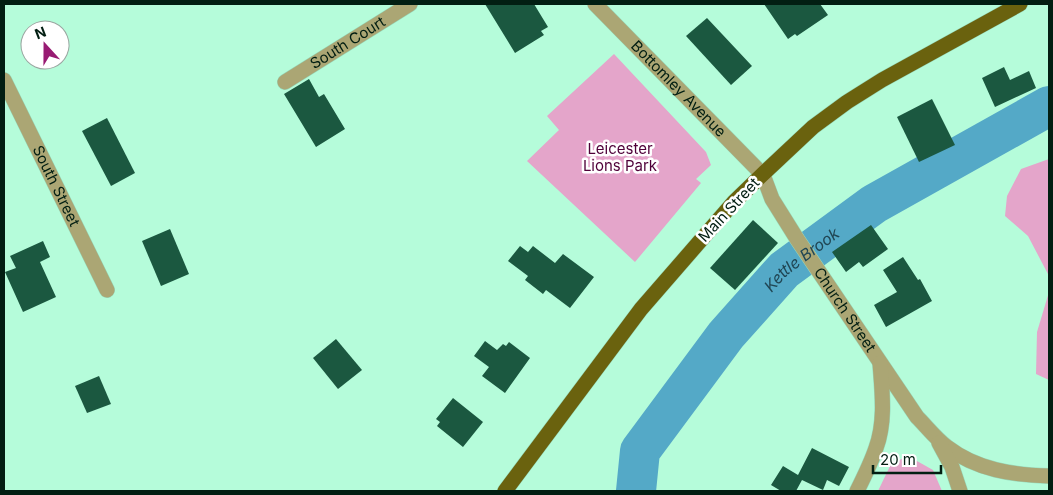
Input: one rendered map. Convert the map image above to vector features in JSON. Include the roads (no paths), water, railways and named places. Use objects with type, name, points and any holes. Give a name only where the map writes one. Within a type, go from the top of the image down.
[{"type":"highway","name":"Main Street","points":[[505,491],[641,309],[734,202],[762,175],[813,127],[847,102],[882,80],[1020,4]]},
{"type":"street","name":"South Court","points":[[285,82],[410,4]]},
{"type":"street","name":"Bottomley Avenue","points":[[595,4],[762,175]]},
{"type":"street","name":"South Street","points":[[4,80],[106,290]]},
{"type":"street","name":"Church Street","points":[[762,175],[772,199],[797,239],[917,417],[936,438]]},
{"type":"street","points":[[857,491],[879,438],[882,400],[879,362]]},
{"type":"street","points":[[936,438],[960,456],[989,468],[1026,475],[1049,476]]},
{"type":"street","points":[[936,438],[952,467],[960,491]]},
{"type":"waterway","name":"Kettle Brook","points":[[636,491],[640,451],[726,335],[784,270],[874,204],[1049,106]]},
{"type":"park label","name":"Leicester Lions Park","points":[[620,158]]}]
